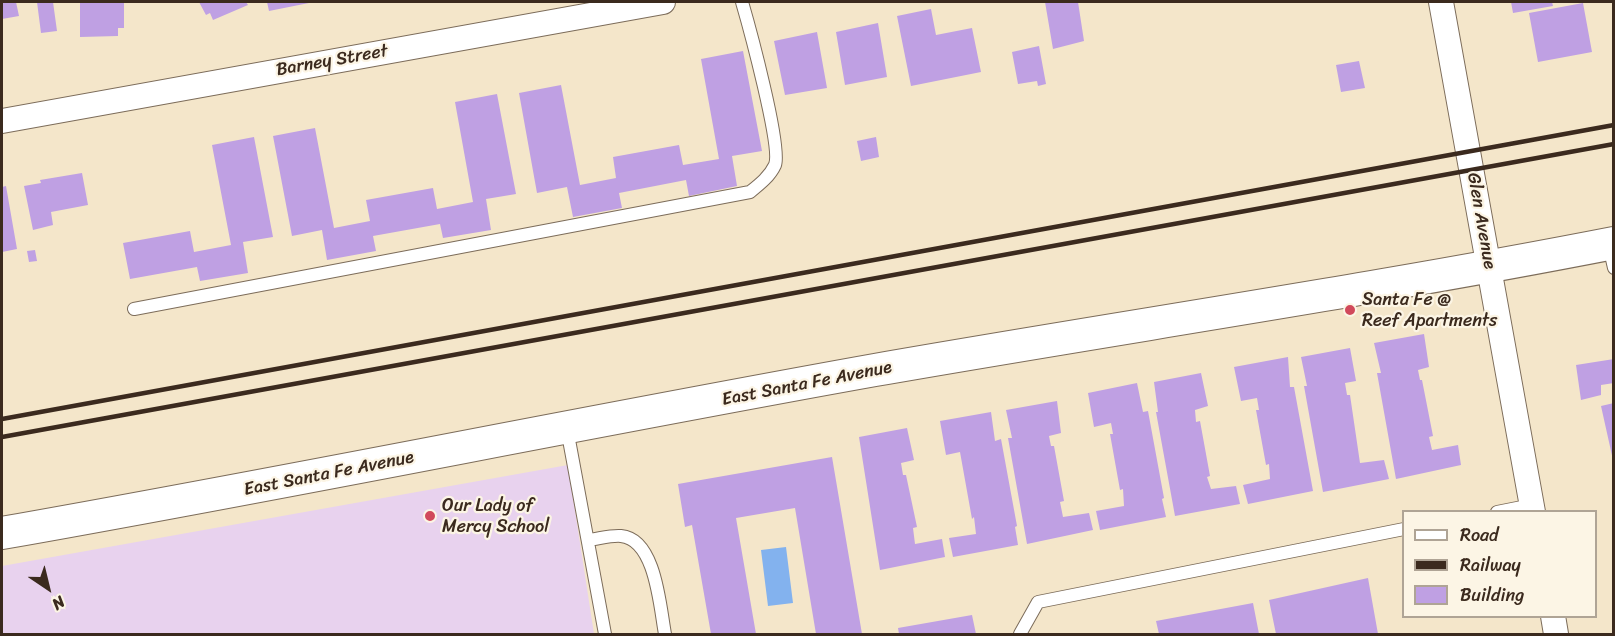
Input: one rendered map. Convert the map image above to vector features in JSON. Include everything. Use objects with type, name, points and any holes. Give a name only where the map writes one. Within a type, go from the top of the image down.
[{"type":"street","name":"Barney Street","points":[[2,121],[663,2]]},
{"type":"street","name":"Glen Avenue","points":[[1441,2],[1532,508]]},
{"type":"street","name":"East Santa Fe Avenue","points":[[2,533],[229,493],[875,370],[1490,268],[1612,252]]},
{"type":"street","points":[[1553,618],[1556,634]]},
{"type":"lane","points":[[134,309],[750,192],[765,180],[776,163],[772,123],[742,2]]},
{"type":"lane","points":[[567,429],[605,634]]},
{"type":"lane","points":[[1514,510],[1532,508]]},
{"type":"lane","points":[[1020,634],[1038,602],[1402,529]]},
{"type":"lane","points":[[588,540],[621,536],[633,540],[645,552],[652,567],[665,634]]},
{"type":"shaded area","name":"Our Lady of Mercy School","points":[[568,465],[594,634],[2,634],[2,566]]},
{"type":"water","points":[[786,547],[793,603],[768,606],[761,550]]},
{"type":"building","points":[[2,2],[16,2],[19,16],[2,19]]},
{"type":"building","points":[[37,2],[53,2],[57,31],[41,33]]},
{"type":"building","points":[[80,2],[124,2],[124,28],[118,28],[118,36],[80,37]]},
{"type":"building","points":[[199,2],[246,2],[248,5],[213,20],[210,13],[206,15]]},
{"type":"building","points":[[267,2],[309,2],[309,3],[269,11]]},
{"type":"building","points":[[1045,2],[1078,2],[1084,41],[1053,49]]},
{"type":"building","points":[[1511,2],[1552,2],[1553,6],[1513,13]]},
{"type":"building","points":[[1583,3],[1592,52],[1538,62],[1529,13]]},
{"type":"building","points":[[931,9],[936,35],[972,28],[981,72],[911,86],[897,16]]},
{"type":"building","points":[[878,23],[887,77],[845,85],[836,32]]},
{"type":"building","points":[[817,32],[827,88],[785,95],[774,41]]},
{"type":"building","points":[[1039,46],[1046,84],[1038,86],[1037,81],[1018,84],[1012,52]]},
{"type":"building","points":[[743,51],[762,151],[732,156],[737,186],[689,196],[686,180],[619,193],[622,208],[573,217],[567,187],[537,193],[519,93],[561,85],[580,185],[616,178],[613,157],[679,145],[683,165],[719,159],[701,59]]},
{"type":"building","points":[[1359,61],[1365,88],[1341,92],[1336,65]]},
{"type":"building","points":[[497,94],[516,194],[486,199],[491,230],[443,238],[440,224],[373,236],[376,251],[327,260],[322,230],[292,236],[273,136],[315,128],[334,228],[370,221],[366,200],[433,188],[437,209],[473,202],[455,102]]},
{"type":"building","points":[[254,137],[273,237],[243,242],[248,273],[200,281],[197,267],[130,279],[123,243],[190,231],[194,252],[231,245],[212,145]]},
{"type":"building","points":[[876,137],[879,157],[861,161],[857,141]]},
{"type":"building","points":[[82,173],[88,205],[51,212],[53,225],[33,230],[24,186],[41,183],[40,180]]},
{"type":"building","points":[[6,186],[17,249],[2,252],[2,187]]},
{"type":"building","points":[[35,250],[37,261],[29,262],[27,251]]},
{"type":"building","points":[[1424,334],[1429,367],[1418,370],[1433,436],[1429,437],[1432,450],[1458,445],[1461,465],[1396,479],[1377,373],[1381,373],[1374,343]]},
{"type":"building","points":[[1350,348],[1356,381],[1345,383],[1347,395],[1350,395],[1360,463],[1384,460],[1389,479],[1323,492],[1301,357]]},
{"type":"building","points":[[1288,357],[1290,387],[1294,387],[1313,491],[1248,504],[1243,485],[1270,479],[1269,464],[1266,465],[1256,410],[1259,410],[1257,398],[1241,401],[1234,367]]},
{"type":"building","points":[[1614,359],[1614,383],[1601,385],[1601,395],[1581,400],[1576,365]]},
{"type":"building","points":[[1201,373],[1208,406],[1195,410],[1196,422],[1200,421],[1210,476],[1207,477],[1211,489],[1236,486],[1240,504],[1175,516],[1156,412],[1158,412],[1154,382]]},
{"type":"building","points":[[1137,383],[1143,412],[1148,411],[1166,517],[1100,530],[1096,511],[1124,506],[1123,489],[1120,490],[1110,434],[1113,434],[1111,423],[1094,427],[1088,393]]},
{"type":"building","points":[[1057,401],[1061,433],[1049,436],[1051,446],[1054,446],[1064,501],[1060,502],[1063,517],[1089,513],[1093,530],[1027,544],[1008,438],[1012,438],[1006,410]]},
{"type":"building","points":[[1614,403],[1614,460],[1613,460],[1601,406]]},
{"type":"building","points":[[991,412],[995,441],[1001,439],[1017,526],[1015,527],[1018,545],[953,557],[949,538],[976,534],[960,452],[946,455],[940,421]]},
{"type":"building","points":[[907,428],[914,460],[901,463],[903,475],[906,475],[917,527],[913,528],[915,544],[942,539],[945,557],[880,570],[859,437]]},
{"type":"building","points":[[832,457],[862,634],[816,634],[795,508],[736,518],[756,634],[711,634],[692,525],[685,527],[678,484]]},
{"type":"building","points":[[1368,578],[1378,634],[1276,634],[1269,600]]},
{"type":"building","points":[[1253,603],[1259,634],[1159,634],[1156,621]]},
{"type":"building","points":[[972,615],[976,634],[899,634],[898,628]]},
{"type":"railway","points":[[2,419],[1614,125]]},
{"type":"railway","points":[[2,437],[1614,144]]},
{"type":"place","name":"Santa Fe @ Reef Apartments","points":[[1350,310]]},
{"type":"place","name":"Our Lady of Mercy School","points":[[430,516]]}]
